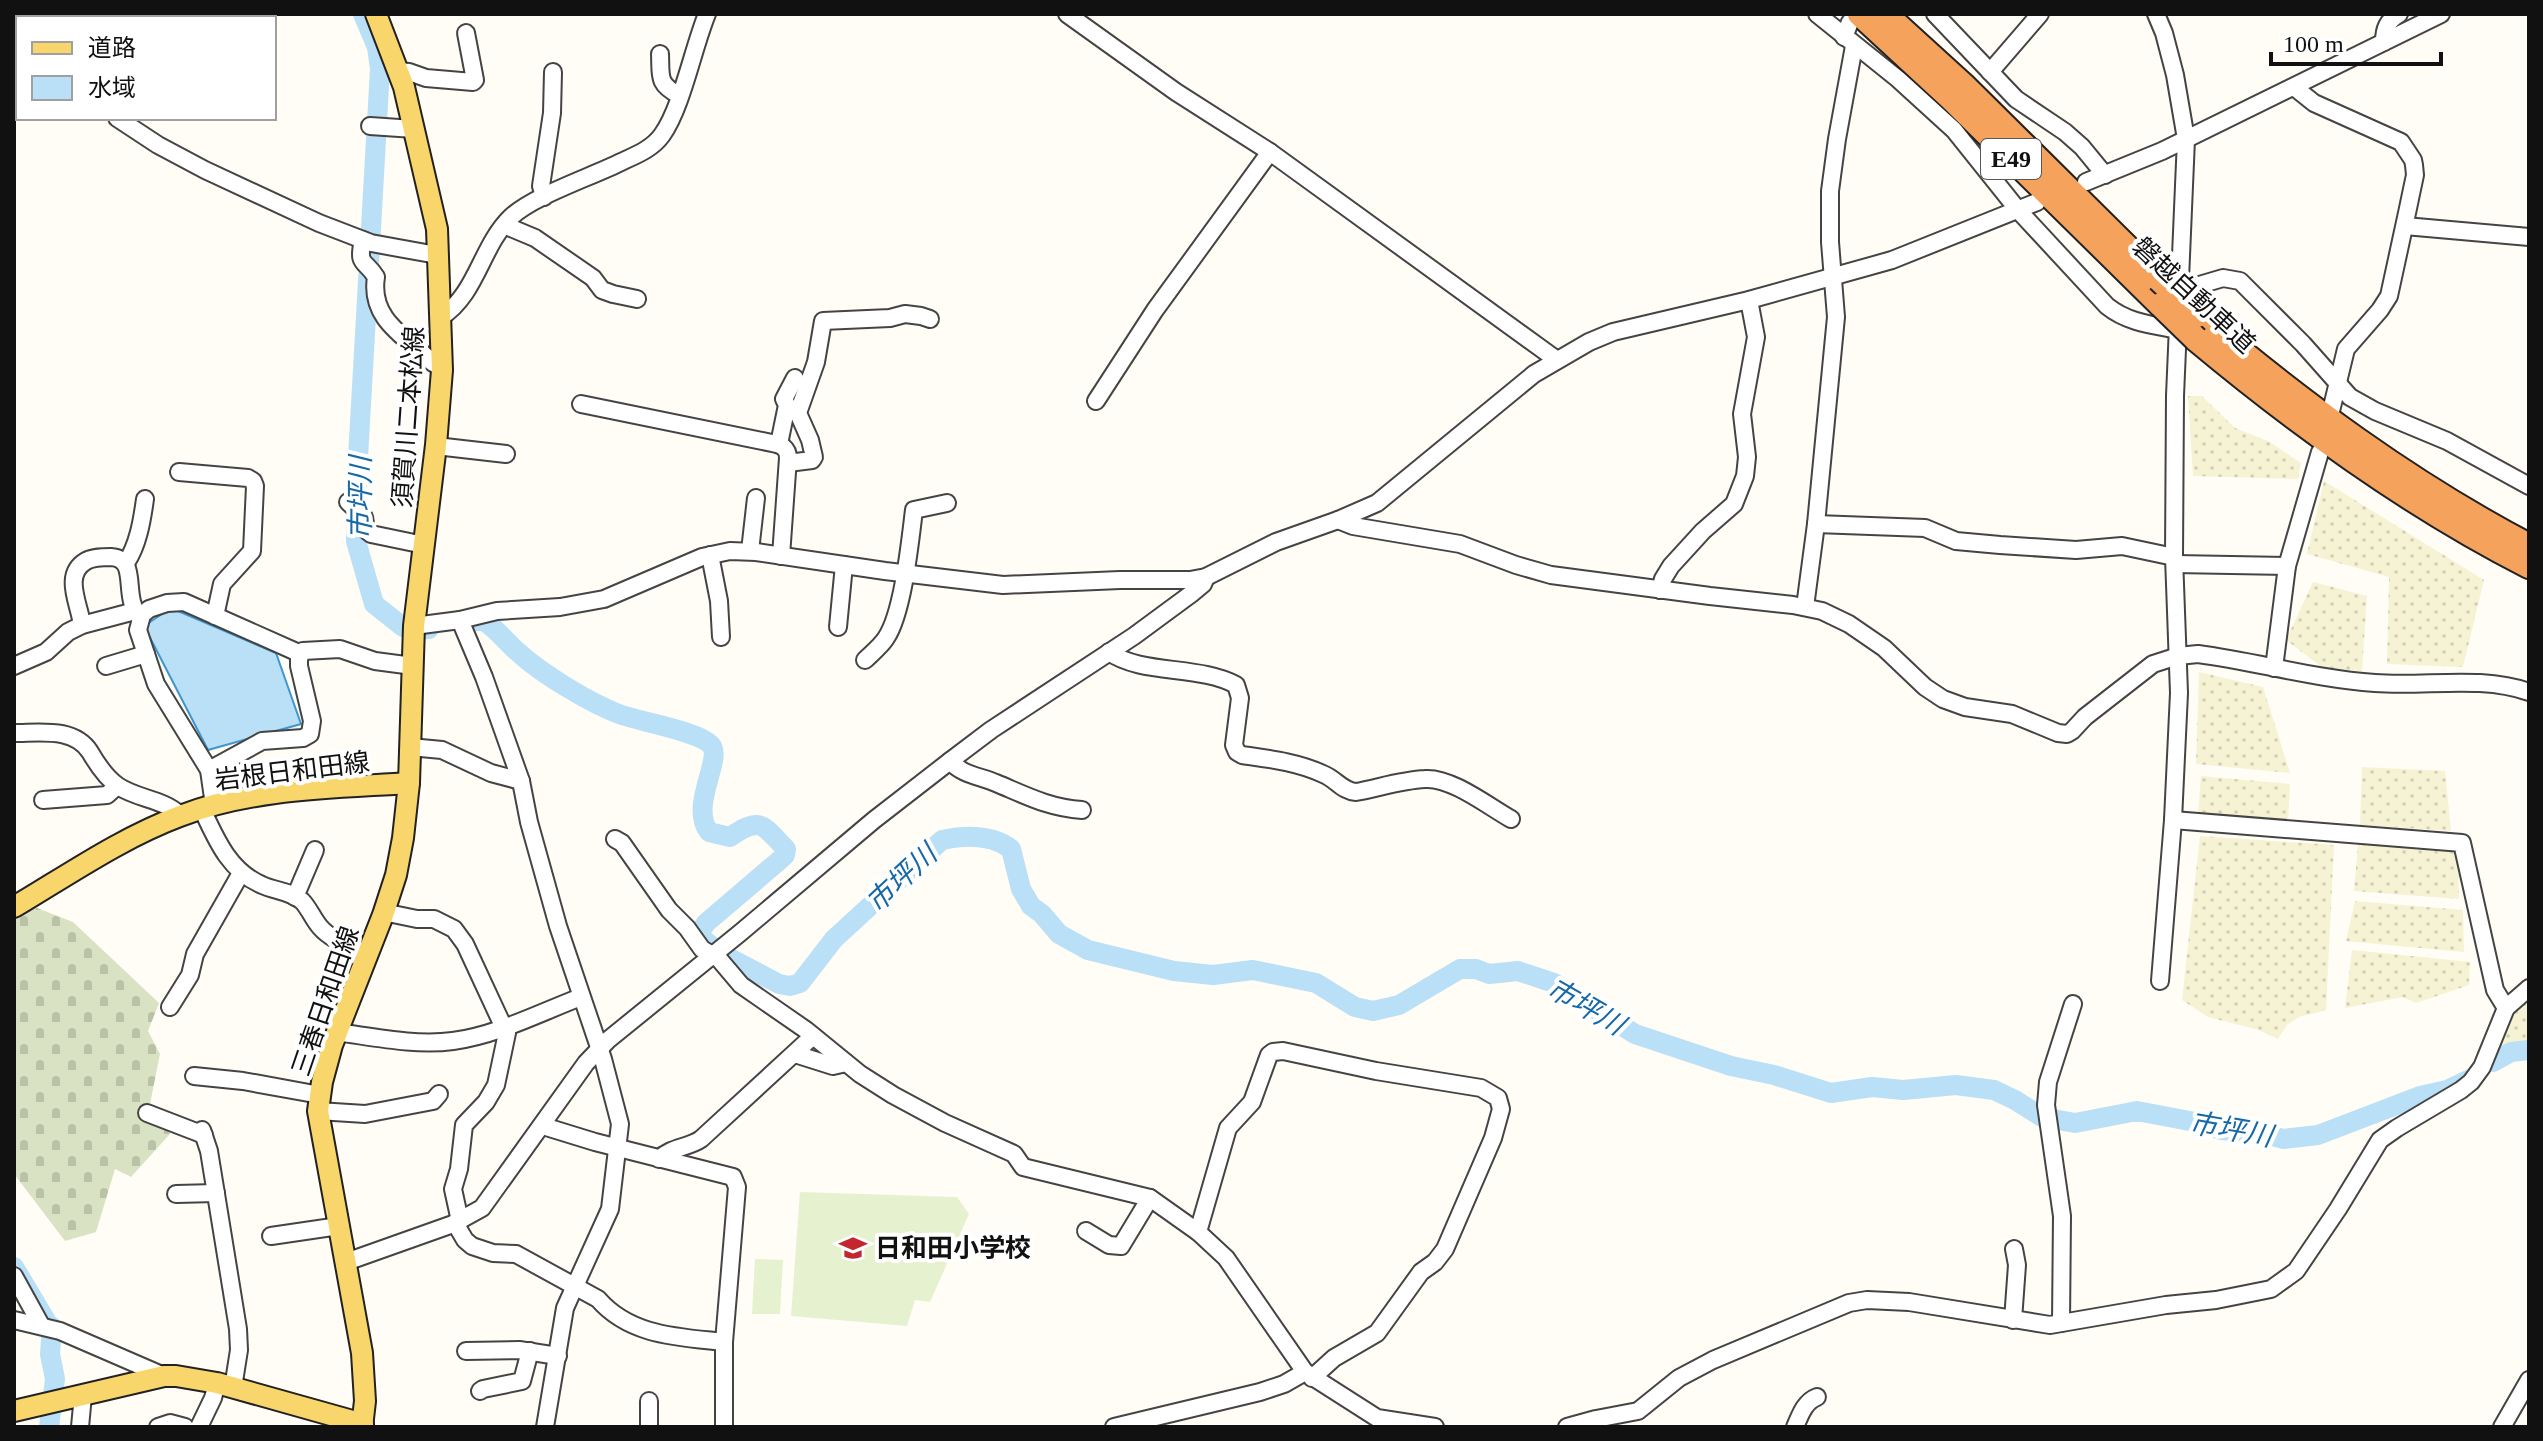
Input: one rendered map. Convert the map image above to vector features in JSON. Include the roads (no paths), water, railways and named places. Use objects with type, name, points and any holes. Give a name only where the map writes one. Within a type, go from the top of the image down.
[{"type":"highway","name":"磐越自動車道","points":[[1885,14],[2169,283],[2191,328],[2291,392],[2375,454],[2451,503],[2529,546]]},
{"type":"highway","name":"磐越自動車道","points":[[1852,30],[1952,99],[2161,305],[2280,407],[2369,471],[2529,566]]},
{"type":"main road","name":"須賀川二本松線","points":[[376,14],[398,71],[437,229],[441,317],[442,367],[436,446],[414,626],[409,783]]},
{"type":"main road","name":"岩根日和田線","points":[[14,907],[85,863],[180,815],[276,794],[409,783]]},
{"type":"main road","name":"三春日和田線","points":[[363,1425],[362,1353],[319,1103],[336,1032],[383,912],[401,850],[409,783]]},
{"type":"main road","points":[[14,1411],[164,1376],[225,1386],[363,1425]]},
{"type":"street","points":[[441,317],[462,297],[506,223],[522,209],[650,147],[668,126],[707,14]]},
{"type":"street","points":[[1067,14],[1176,92],[1270,152],[1557,360]]},
{"type":"street","points":[[1817,14],[1852,30],[1898,79],[1954,130],[2018,210],[2084,283],[2120,317],[2191,328],[2175,396],[2174,560],[2179,693],[2160,981]]},
{"type":"street","points":[[1935,14],[2016,99],[2065,132],[2105,175]]},
{"type":"street","points":[[1990,72],[2040,14]]},
{"type":"street","points":[[2156,14],[2175,75],[2186,139],[2169,283],[2196,286],[2223,278],[2240,281],[2350,397],[2447,441],[2529,486]]},
{"type":"street","points":[[2384,42],[2384,30],[2391,19],[2399,14]]},
{"type":"street","points":[[2086,182],[2186,139],[2441,14]]},
{"type":"street","points":[[1805,607],[1836,317],[1830,242],[1830,191],[1852,30]]},
{"type":"street","points":[[398,71],[426,78],[473,82],[475,73],[466,33]]},
{"type":"street","points":[[660,54],[661,81],[679,95]]},
{"type":"street","points":[[544,197],[541,186],[552,113],[553,72]]},
{"type":"street","points":[[2294,87],[2314,103],[2401,142],[2413,160],[2415,175],[2389,296],[2346,349],[2331,411]]},
{"type":"street","points":[[120,120],[205,170],[319,223],[363,240],[437,255]]},
{"type":"street","points":[[370,126],[414,129]]},
{"type":"street","points":[[1096,401],[1155,310],[1270,152]]},
{"type":"street","points":[[414,626],[497,611],[560,607],[604,599],[710,555],[750,551],[1003,585],[1206,577],[1276,542],[1377,503],[1534,374],[1589,342],[1613,332],[1749,300],[1892,260],[2037,202]]},
{"type":"street","points":[[506,223],[535,238],[593,278],[602,290],[637,299]]},
{"type":"street","points":[[2405,226],[2529,237]]},
{"type":"street","points":[[363,240],[362,261],[376,277],[375,293],[389,326],[430,362],[442,367]]},
{"type":"street","points":[[1660,590],[1671,566],[1703,531],[1734,504],[1745,476],[1747,457],[1742,414],[1756,337],[1749,300]]},
{"type":"street","points":[[788,463],[812,460],[814,457],[798,413],[816,362],[823,321],[890,318],[905,314],[930,319]]},
{"type":"street","points":[[779,444],[787,405],[784,399],[795,378]]},
{"type":"street","points":[[581,404],[779,444],[787,451],[788,463],[781,556]]},
{"type":"street","points":[[436,446],[506,454]]},
{"type":"street","points":[[2274,668],[2287,566],[2320,452]]},
{"type":"street","points":[[179,472],[248,478],[255,486],[252,551],[222,584],[215,616]]},
{"type":"street","points":[[750,551],[756,498]]},
{"type":"street","points":[[126,563],[142,524],[145,499]]},
{"type":"street","points":[[348,502],[364,517],[366,530],[371,534],[424,545]]},
{"type":"street","points":[[865,660],[887,637],[905,573],[914,510],[947,503]]},
{"type":"street","points":[[1338,520],[1353,526],[1460,544],[1551,575],[1822,611],[1849,624],[1884,648],[1925,687],[1943,699],[1965,707],[2012,714],[2058,733],[2072,731],[2085,717],[2153,664],[2198,654],[2344,680],[2392,684],[2485,684],[2529,692]]},
{"type":"street","points":[[1816,524],[1925,528],[1956,541],[2076,550],[2122,546],[2174,560],[2287,566]]},
{"type":"street","points":[[710,555],[719,601],[721,637]]},
{"type":"street","points":[[82,625],[73,594],[79,567],[95,558],[116,558],[126,563],[129,568],[129,593],[138,615],[138,630],[156,684],[209,770],[208,807],[229,860],[241,873],[265,887],[295,897],[305,904],[325,932],[368,954]]},
{"type":"street","points":[[838,627],[844,565]]},
{"type":"street","points":[[346,1262],[458,1222],[482,1208],[599,1049],[874,820],[991,730],[1191,594],[1206,577]]},
{"type":"street","points":[[14,666],[46,652],[68,632],[82,625],[138,615],[167,603],[184,602],[301,654]]},
{"type":"street","points":[[460,620],[521,781],[529,822],[620,1124],[607,1218],[565,1308],[545,1427]]},
{"type":"street","points":[[301,654],[310,649],[340,649],[375,661],[413,666]]},
{"type":"street","points":[[1109,652],[1124,660],[1204,675],[1236,685],[1240,698],[1234,745],[1242,755],[1305,767],[1335,780],[1347,791],[1356,792],[1426,778],[1438,780],[1511,819]]},
{"type":"street","points":[[106,666],[146,654]]},
{"type":"street","points":[[209,770],[262,741],[303,738],[310,734],[312,721],[299,666],[301,654]]},
{"type":"street","points":[[14,733],[55,733],[79,740],[117,786],[171,808],[180,815]]},
{"type":"street","points":[[410,747],[442,750],[491,773],[521,781]]},
{"type":"street","points":[[950,761],[967,773],[998,783],[1018,794],[1082,810]]},
{"type":"street","points":[[43,800],[107,795],[117,786]]},
{"type":"street","points":[[2173,820],[2462,843],[2495,990],[2506,1008]]},
{"type":"street","points":[[615,839],[622,843],[669,910],[702,949],[719,959],[741,985],[846,1063],[893,1095],[1014,1154],[1023,1167],[1150,1198],[1198,1232],[1226,1258],[1308,1375],[1377,1423],[1435,1427]]},
{"type":"street","points":[[295,897],[315,850]]},
{"type":"street","points":[[170,1007],[190,975],[195,954],[241,873]]},
{"type":"street","points":[[383,912],[434,919],[454,929],[465,944],[508,1030],[496,1085],[486,1102],[464,1125],[459,1169],[453,1189],[458,1222],[465,1240],[472,1246],[493,1253],[516,1254],[598,1299],[607,1311],[654,1334],[724,1342]]},
{"type":"street","points":[[1567,1427],[1638,1411],[1679,1378],[1713,1360],[1849,1303],[1867,1300],[1909,1302],[2050,1325],[2260,1293],[2292,1276],[2380,1140],[2461,1090],[2477,1074],[2506,1008],[2529,988]]},
{"type":"street","points":[[336,1032],[381,1038],[453,1041],[505,1027],[581,997]]},
{"type":"street","points":[[2061,1323],[2062,1216],[2046,1105],[2048,1082],[2073,1004]]},
{"type":"street","points":[[659,1159],[701,1139],[813,1036]]},
{"type":"street","points":[[1114,1427],[1284,1384],[1308,1375],[1377,1333],[1421,1272],[1435,1262],[1445,1249],[1493,1138],[1501,1109],[1498,1098],[1481,1088],[1376,1071],[1283,1051],[1273,1052],[1269,1055],[1252,1102],[1228,1128],[1198,1232]]},
{"type":"street","points":[[795,1054],[833,1066],[846,1063]]},
{"type":"street","points":[[194,1076],[243,1081],[365,1114],[433,1101],[439,1094]]},
{"type":"street","points":[[147,1113],[203,1133],[216,1193],[239,1350],[225,1386],[199,1427]]},
{"type":"street","points":[[543,1126],[618,1149],[733,1177],[737,1187],[724,1342],[724,1427]]},
{"type":"street","points":[[176,1194],[216,1193]]},
{"type":"street","points":[[1086,1231],[1109,1245],[1121,1246],[1150,1198]]},
{"type":"street","points":[[271,1236],[339,1226]]},
{"type":"street","points":[[2013,1320],[2017,1265],[2014,1249]]},
{"type":"street","points":[[14,1276],[41,1325]]},
{"type":"street","points":[[14,1320],[41,1325],[164,1376]]},
{"type":"street","points":[[466,1351],[530,1351],[558,1356]]},
{"type":"street","points":[[480,1391],[522,1381],[530,1351]]},
{"type":"street","points":[[2502,1427],[2529,1380]]},
{"type":"street","points":[[80,1427],[83,1395]]},
{"type":"street","points":[[1795,1427],[1805,1407],[1812,1398],[1817,1397]]},
{"type":"street","points":[[649,1401],[649,1427]]},
{"type":"street","points":[[158,1427],[170,1423],[185,1427]]},
{"type":"water","points":[[171,608],[276,653],[301,724],[208,750],[144,626]]},
{"type":"waterway","name":"市坪川","points":[[363,14],[377,47],[380,69],[356,541],[374,604],[403,627],[429,629]]},
{"type":"waterway","name":"市坪川","points":[[461,623],[483,620],[540,670],[594,703],[619,714],[694,735],[711,745],[713,761],[703,809],[709,832],[730,837],[749,826],[761,826],[786,849],[781,859],[706,923],[698,935],[720,953],[779,984],[790,986],[800,983],[834,939],[942,840],[978,837],[1011,849],[1021,889],[1031,906],[1059,934],[1088,950],[1174,971],[1213,975],[1253,970],[1316,983],[1355,1007],[1373,1011],[1399,1005],[1460,969],[1476,969],[1489,974],[1518,971],[1554,983],[1635,1034],[1731,1066],[1774,1075],[1831,1093],[1872,1087],[1903,1090],[1956,1085],[1994,1090],[2042,1117],[2075,1123],[2137,1111],[2221,1130],[2262,1133],[2283,1139],[2318,1135],[2468,1080]]},
{"type":"waterway","name":"市坪川","points":[[2493,1062],[2511,1052],[2529,1050]]},
{"type":"waterway","points":[[14,1267],[52,1327],[50,1354],[55,1379],[49,1427]]},
{"type":"place","name":"日和田小学校","points":[[853,1248]]}]
